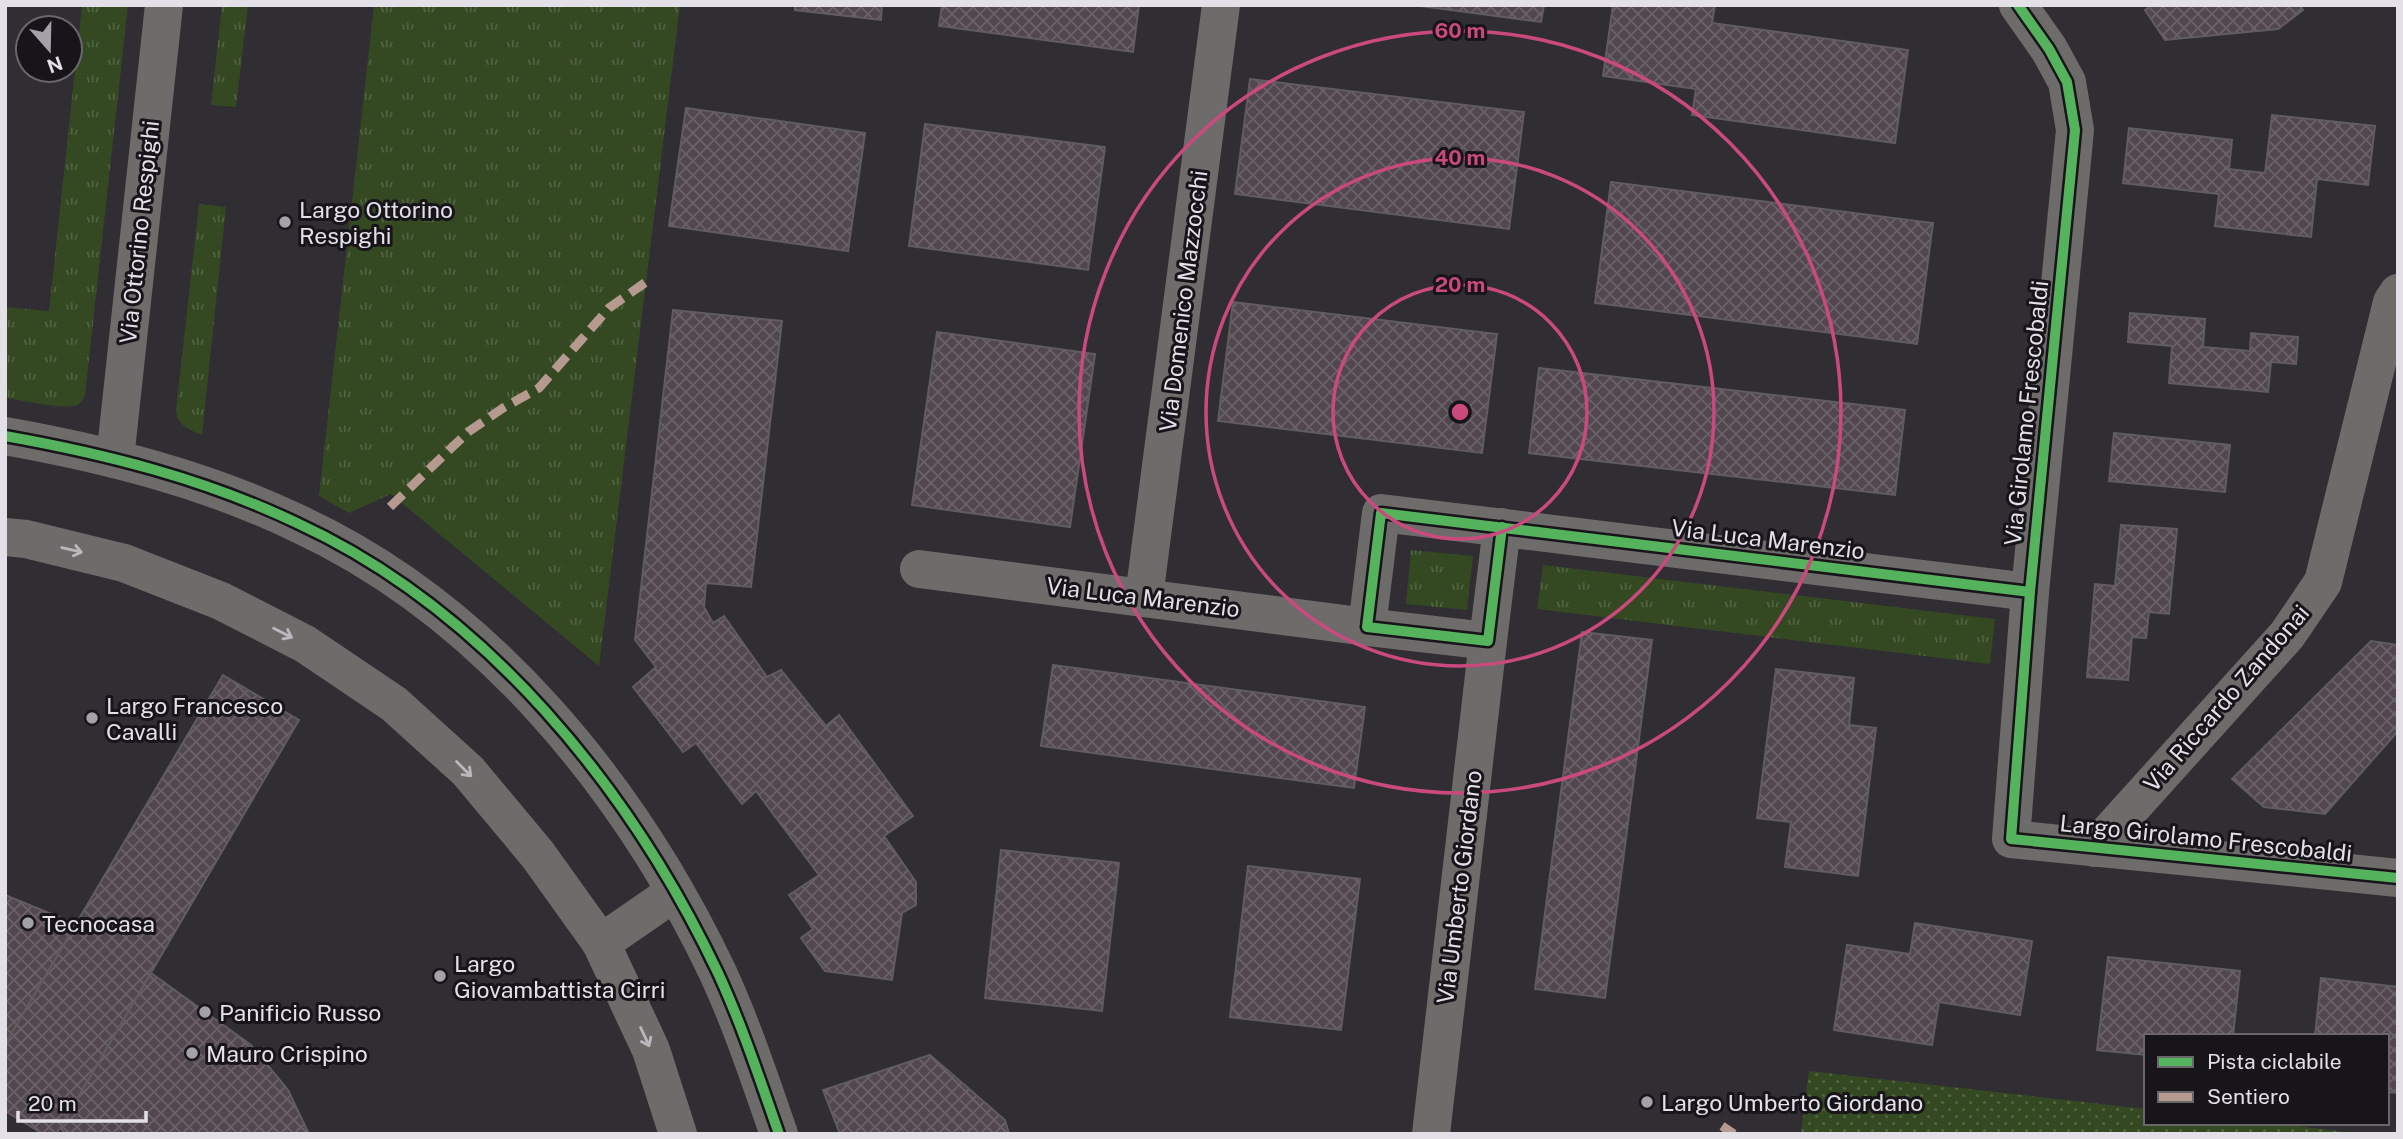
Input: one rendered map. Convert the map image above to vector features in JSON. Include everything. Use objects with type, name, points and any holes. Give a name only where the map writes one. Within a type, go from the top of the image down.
[{"type":"street","name":"Via Ottorino Respighi","points":[[115,459],[164,5]]},
{"type":"street","name":"Via Domenico Mazzocchi","points":[[1144,597],[1221,5]]},
{"type":"street","name":"Via Girolamo Frescobaldi","points":[[2011,839],[2029,592],[2075,130],[2067,82],[2018,5]]},
{"type":"street","name":"Via Riccardo Zandonai","points":[[2095,848],[2287,635],[2323,582],[2392,302],[2398,293]]},
{"type":"street","points":[[5,436],[115,459],[223,491],[299,523],[383,569],[469,635],[533,696],[607,785],[675,892],[718,973],[779,1134]]},
{"type":"street","name":"Via Luca Marenzio","points":[[1367,627],[1381,513],[2029,592]]},
{"type":"street","points":[[1488,641],[1502,527]]},
{"type":"street","points":[[5,537],[26,539],[124,563],[221,601],[305,643],[394,704],[468,771],[538,855],[601,943],[651,1050],[678,1134]]},
{"type":"street","name":"Via Luca Marenzio","points":[[919,569],[1488,641]]},
{"type":"street","name":"Via Umberto Giordano","points":[[1431,1134],[1488,641]]},
{"type":"street","name":"Largo Girolamo Frescobaldi","points":[[2011,839],[2398,878]]},
{"type":"street","points":[[601,943],[675,892]]},
{"type":"green space","points":[[82,5],[128,5],[85,395],[81,402],[67,407],[5,398],[5,307],[49,311],[73,84],[84,84],[84,14],[81,14]]},
{"type":"green space","points":[[222,5],[248,5],[236,107],[211,105]]},
{"type":"green space","points":[[374,5],[680,5],[599,666],[391,494],[349,513],[319,496]]},
{"type":"green space","points":[[199,204],[226,207],[202,435],[181,423],[176,410]]},
{"type":"green space","points":[[1411,550],[1473,556],[1467,610],[1406,604]]},
{"type":"green space","points":[[1543,565],[1995,619],[1990,664],[1537,609]]},
{"type":"green space","points":[[1809,1071],[2144,1109],[2144,1125],[2288,1125],[2363,1134],[1801,1134]]},
{"type":"building","points":[[795,5],[882,5],[881,20],[795,10]]},
{"type":"building","points":[[942,5],[1139,5],[1133,52],[939,26]]},
{"type":"building","points":[[1413,5],[1544,5],[1541,22]]},
{"type":"building","points":[[1613,5],[1715,5],[1712,23],[1908,50],[1895,143],[1692,115],[1696,89],[1603,76]]},
{"type":"building","points":[[2152,5],[2300,5],[2303,10],[2278,29],[2165,40],[2145,10]]},
{"type":"building","points":[[1250,79],[1524,112],[1509,229],[1235,194]]},
{"type":"building","points":[[686,108],[865,133],[848,251],[669,226]]},
{"type":"building","points":[[2272,115],[2375,126],[2368,185],[2317,179],[2311,237],[2215,226],[2219,194],[2123,183],[2129,128],[2232,140],[2229,169],[2265,173]]},
{"type":"building","points":[[925,124],[1105,147],[1088,270],[909,246]]},
{"type":"building","points":[[1611,182],[1933,223],[1917,344],[1595,303]]},
{"type":"building","points":[[1233,302],[1497,334],[1482,453],[1218,421]]},
{"type":"building","points":[[673,310],[782,321],[751,587],[706,583],[704,607],[713,623],[724,616],[767,677],[781,670],[826,726],[839,715],[913,816],[884,836],[916,882],[916,905],[902,913],[892,980],[825,971],[801,938],[813,929],[789,895],[819,875],[756,791],[742,804],[696,743],[683,752],[633,687],[656,667],[635,640]]},
{"type":"building","points":[[2130,313],[2205,319],[2203,347],[2250,351],[2251,333],[2298,337],[2296,364],[2271,362],[2268,392],[2169,383],[2172,346],[2128,342]]},
{"type":"building","points":[[937,332],[1095,354],[1070,527],[912,505]]},
{"type":"building","points":[[1539,368],[1905,410],[1895,495],[1529,453]]},
{"type":"building","points":[[2114,433],[2230,445],[2225,492],[2109,481]]},
{"type":"building","points":[[2121,525],[2177,529],[2169,614],[2149,612],[2146,638],[2132,637],[2128,680],[2087,677],[2095,584],[2115,586]]},
{"type":"building","points":[[1582,632],[1652,640],[1605,998],[1535,989]]},
{"type":"building","points":[[2371,641],[2398,645],[2398,731],[2325,814],[2264,807],[2232,779]]},
{"type":"building","points":[[1053,665],[1365,707],[1354,788],[1041,746]]},
{"type":"building","points":[[1776,669],[1854,678],[1849,725],[1876,728],[1858,876],[1785,867],[1791,822],[1757,818]]},
{"type":"building","points":[[223,675],[299,720],[60,1128],[56,1134],[43,1134],[5,1111],[5,1044]]},
{"type":"building","points":[[1001,850],[1119,863],[1102,1011],[985,998]]},
{"type":"building","points":[[1248,866],[1360,879],[1341,1030],[1230,1017]]},
{"type":"building","points":[[5,895],[76,924],[5,1044]]},
{"type":"building","points":[[1915,923],[2032,941],[2020,1015],[1939,1002],[1932,1045],[1834,1030],[1847,945],[1910,954]]},
{"type":"building","points":[[2108,957],[2240,971],[2233,1034],[2144,1034],[2144,1055],[2097,1050]]},
{"type":"building","points":[[151,973],[251,1045],[288,1090],[309,1134],[66,1134],[60,1128]]},
{"type":"building","points":[[2321,978],[2398,987],[2398,1093],[2389,1092],[2389,1034],[2315,1034]]},
{"type":"building","points":[[930,1055],[1005,1120],[1009,1134],[840,1134],[823,1090]]},
{"type":"marked path","points":[[390,507],[468,432],[539,388],[609,308],[646,282]]},
{"type":"marked path","points":[[1722,1126],[1734,1134]]},
{"type":"cycle path","points":[[2018,5],[2049,49],[2067,82],[2075,130],[2030,592],[2011,839],[2398,878]]},
{"type":"cycle path","points":[[5,436],[118,460],[191,481],[262,507],[366,560],[430,604],[490,655],[545,711],[596,772],[642,837],[682,904],[718,973],[779,1134]]},
{"type":"cycle path","points":[[1502,527],[1488,641],[1367,627],[1381,513],[2030,592]]},
{"type":"place","name":"Largo Ottorino Respighi","points":[[285,222]]},
{"type":"place","name":"Largo Francesco Cavalli","points":[[92,718]]},
{"type":"place","name":"Tecnocasa","points":[[28,923]]},
{"type":"place","name":"Largo Giovambattista Cirri","points":[[440,976]]},
{"type":"place","name":"Panificio Russo","points":[[205,1012]]},
{"type":"place","name":"Mauro Crispino","points":[[192,1053]]},
{"type":"place","name":"Largo Umberto Giordano","points":[[1647,1102]]}]
